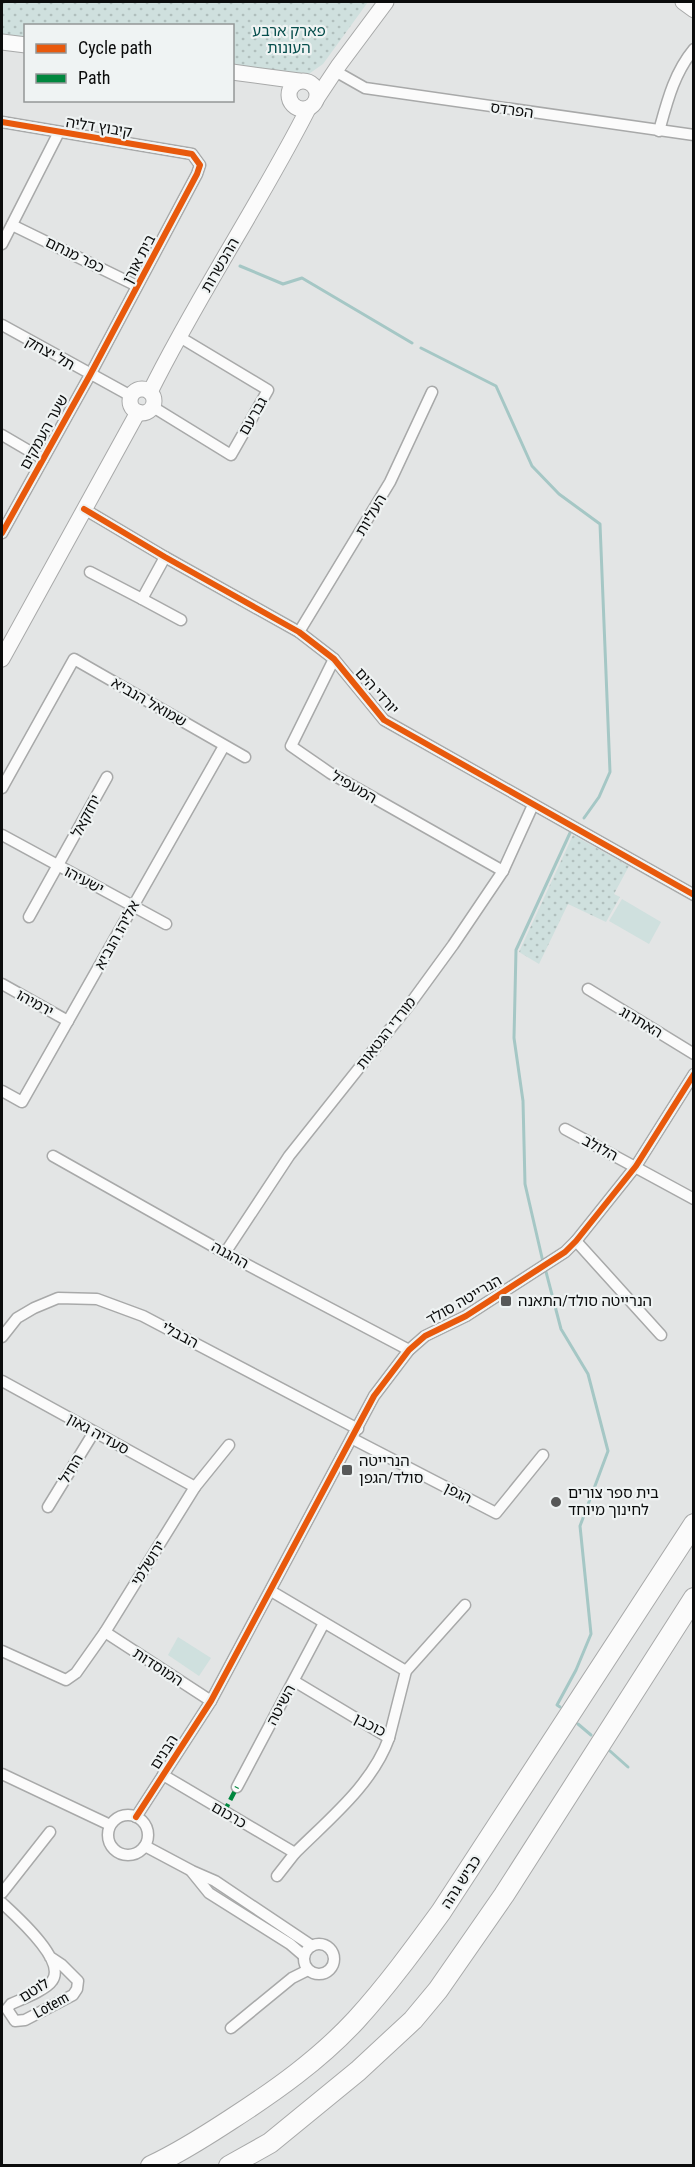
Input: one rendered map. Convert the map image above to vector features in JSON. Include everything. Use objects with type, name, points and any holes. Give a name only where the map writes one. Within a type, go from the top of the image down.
[{"type":"highway","name":"כביש גהה","points":[[151,2166],[179,2153],[273,2093],[315,2059],[355,2021],[400,1969],[441,1912],[693,1524]]},
{"type":"highway","points":[[229,2166],[279,2136],[358,2071],[426,2005],[504,1896],[693,1598]]},
{"type":"street","name":"ההכשרות","points":[[151,399],[178,336],[291,139],[312,104],[386,2]]},
{"type":"street","points":[[684,2],[693,10]]},
{"type":"street","points":[[2,42],[24,45]]},
{"type":"street","points":[[659,131],[668,95],[676,76],[693,49]]},
{"type":"street","points":[[289,99],[290,87],[337,68]]},
{"type":"street","name":"הפרדס","points":[[337,68],[365,88],[693,135]]},
{"type":"street","points":[[234,72],[259,75],[303,81],[315,88],[312,104],[298,109],[278,85],[259,75]]},
{"type":"street","name":"ההכשרות","points":[[289,99],[291,139]]},
{"type":"street","name":"קיבוץ דליה","points":[[2,122],[192,154]]},
{"type":"street","points":[[2,244],[59,132]]},
{"type":"street","name":"בית אורן","points":[[90,375],[197,174],[200,165],[192,154]]},
{"type":"street","name":"כפר מנחם","points":[[12,225],[138,286]]},
{"type":"street","name":"תל יצחק","points":[[2,325],[131,396]]},
{"type":"street","name":"גברעם","points":[[151,399],[231,455],[268,390],[178,336]]},
{"type":"street","name":"שער העמקים","points":[[2,533],[90,375]]},
{"type":"street","points":[[141,389],[151,399],[146,412],[138,412],[131,404],[131,396],[141,389]]},
{"type":"street","name":"העליות","points":[[299,632],[390,482],[432,393]]},
{"type":"street","points":[[2,659],[6,638],[84,509],[138,412]]},
{"type":"street","points":[[2,435],[43,459]]},
{"type":"street","name":"יורדי הים","points":[[84,509],[299,632],[334,659],[384,720],[693,895]]},
{"type":"street","points":[[142,599],[165,557]]},
{"type":"street","points":[[90,572],[181,620]]},
{"type":"street","name":"שמואל הנביא","points":[[2,788],[74,659],[245,757]]},
{"type":"street","name":"המעפיל","points":[[334,659],[291,746],[330,773],[503,871]]},
{"type":"street","name":"אליהו הנביא","points":[[2,1091],[22,1102],[224,746]]},
{"type":"street","name":"יחזקאל","points":[[29,917],[107,777]]},
{"type":"street","name":"מורדי הגטאות","points":[[225,1253],[289,1156],[410,1004],[503,871],[533,805]]},
{"type":"street","name":"ישעיהו","points":[[2,835],[166,924]]},
{"type":"street","name":"ירמיהו","points":[[2,984],[68,1021]]},
{"type":"street","name":"האתרוג","points":[[588,990],[693,1054]]},
{"type":"street","name":"הנרייטה סולד","points":[[211,1701],[374,1396],[409,1350],[425,1336],[466,1316],[565,1252],[636,1166],[693,1074]]},
{"type":"street","name":"הלולב","points":[[565,1129],[693,1198]]},
{"type":"street","name":"ההגנה","points":[[53,1156],[225,1253],[409,1350]]},
{"type":"street","points":[[576,1241],[661,1335]]},
{"type":"street","name":"הבבלי","points":[[2,1337],[18,1318],[58,1298],[97,1299],[143,1316],[355,1434]]},
{"type":"street","name":"סעדיה גאון","points":[[2,1381],[195,1487]]},
{"type":"street","name":"החיל","points":[[48,1507],[94,1432]]},
{"type":"street","name":"הגפן","points":[[355,1434],[496,1513],[543,1455]]},
{"type":"street","name":"ירושלמי","points":[[2,1651],[66,1680],[76,1673],[105,1632],[195,1487],[229,1445]]},
{"type":"street","points":[[271,1591],[406,1671]]},
{"type":"street","name":"כוכבן","points":[[294,1681],[389,1738],[406,1671],[465,1605]]},
{"type":"street","name":"השיטה","points":[[237,1787],[324,1623]]},
{"type":"street","name":"המוסדות","points":[[105,1632],[211,1701]]},
{"type":"street","name":"הבנים","points":[[136,1817],[211,1701]]},
{"type":"street","points":[[277,1876],[295,1854],[362,1785],[384,1753],[389,1738]]},
{"type":"street","points":[[2,1774],[110,1826]]},
{"type":"street","name":"כרכום","points":[[163,1775],[295,1854]]},
{"type":"street","points":[[130,1815],[136,1817],[146,1826],[148,1833],[145,1846],[141,1851],[128,1856],[115,1851],[108,1839],[110,1826],[118,1817],[130,1815]]},
{"type":"street","points":[[2,1893],[50,1832]]},
{"type":"street","points":[[145,1846],[215,1881],[312,1946]]},
{"type":"street","points":[[192,1871],[209,1893],[290,1944],[304,1956]]},
{"type":"street","name":"לוטם","points":[[2,1902],[20,1919],[50,1957],[54,1963],[56,1975],[51,1984],[11,2004],[7,2009],[15,2021]]},
{"type":"street","points":[[317,1944],[331,1949],[335,1959],[332,1969],[323,1974],[308,1970],[304,1956],[312,1946],[317,1944]]},
{"type":"street","name":"Lotem","points":[[15,2021],[25,2020],[73,1995],[77,1989],[78,1981],[50,1957]]},
{"type":"street","points":[[231,2028],[292,1978],[308,1970]]},
{"type":"green space","name":"פארק ארבע העונות","points":[[2,2],[368,2],[323,64],[303,78],[234,69],[234,24],[24,24],[24,39],[2,36]]},
{"type":"green space","points":[[573,835],[629,866],[614,894],[620,897],[606,922],[568,904],[539,964],[519,952]]},
{"type":"green space","points":[[622,899],[661,922],[649,944],[609,921]]},
{"type":"green space","points":[[178,1637],[211,1658],[199,1676],[168,1655]]},
{"type":"waterway","points":[[240,266],[283,284],[302,278],[412,343]]},
{"type":"waterway","points":[[421,348],[496,386],[532,466],[559,494],[600,524],[610,772],[599,797],[584,818]]},
{"type":"waterway","points":[[543,1262],[525,1184],[523,1101],[514,1038],[516,950],[570,833]]},
{"type":"waterway","points":[[545,1268],[561,1329],[588,1374],[608,1451],[580,1526],[591,1634],[576,1670],[557,1705],[560,1707]]},
{"type":"waterway","points":[[578,1724],[591,1735]]},
{"type":"waterway","points":[[610,1751],[628,1767]]},
{"type":"marked path","points":[[224,1812],[237,1787]]},
{"type":"cycle path","points":[[2,122],[192,154],[200,165],[90,375],[2,533]]},
{"type":"cycle path","points":[[84,509],[299,632],[334,659],[384,720],[694,895]]},
{"type":"cycle path","points":[[136,1817],[211,1701],[374,1396],[409,1350],[425,1336],[466,1316],[565,1252],[576,1241],[636,1166],[694,1074]]},
{"type":"place","name":"הנרייטה סולד/התאנה","points":[[506,1301]]},
{"type":"place","name":"הנרייטה סולד/הגפן","points":[[347,1470]]},
{"type":"place","name":"בית ספר צורים לחינוך מיוחד","points":[[556,1502]]}]
